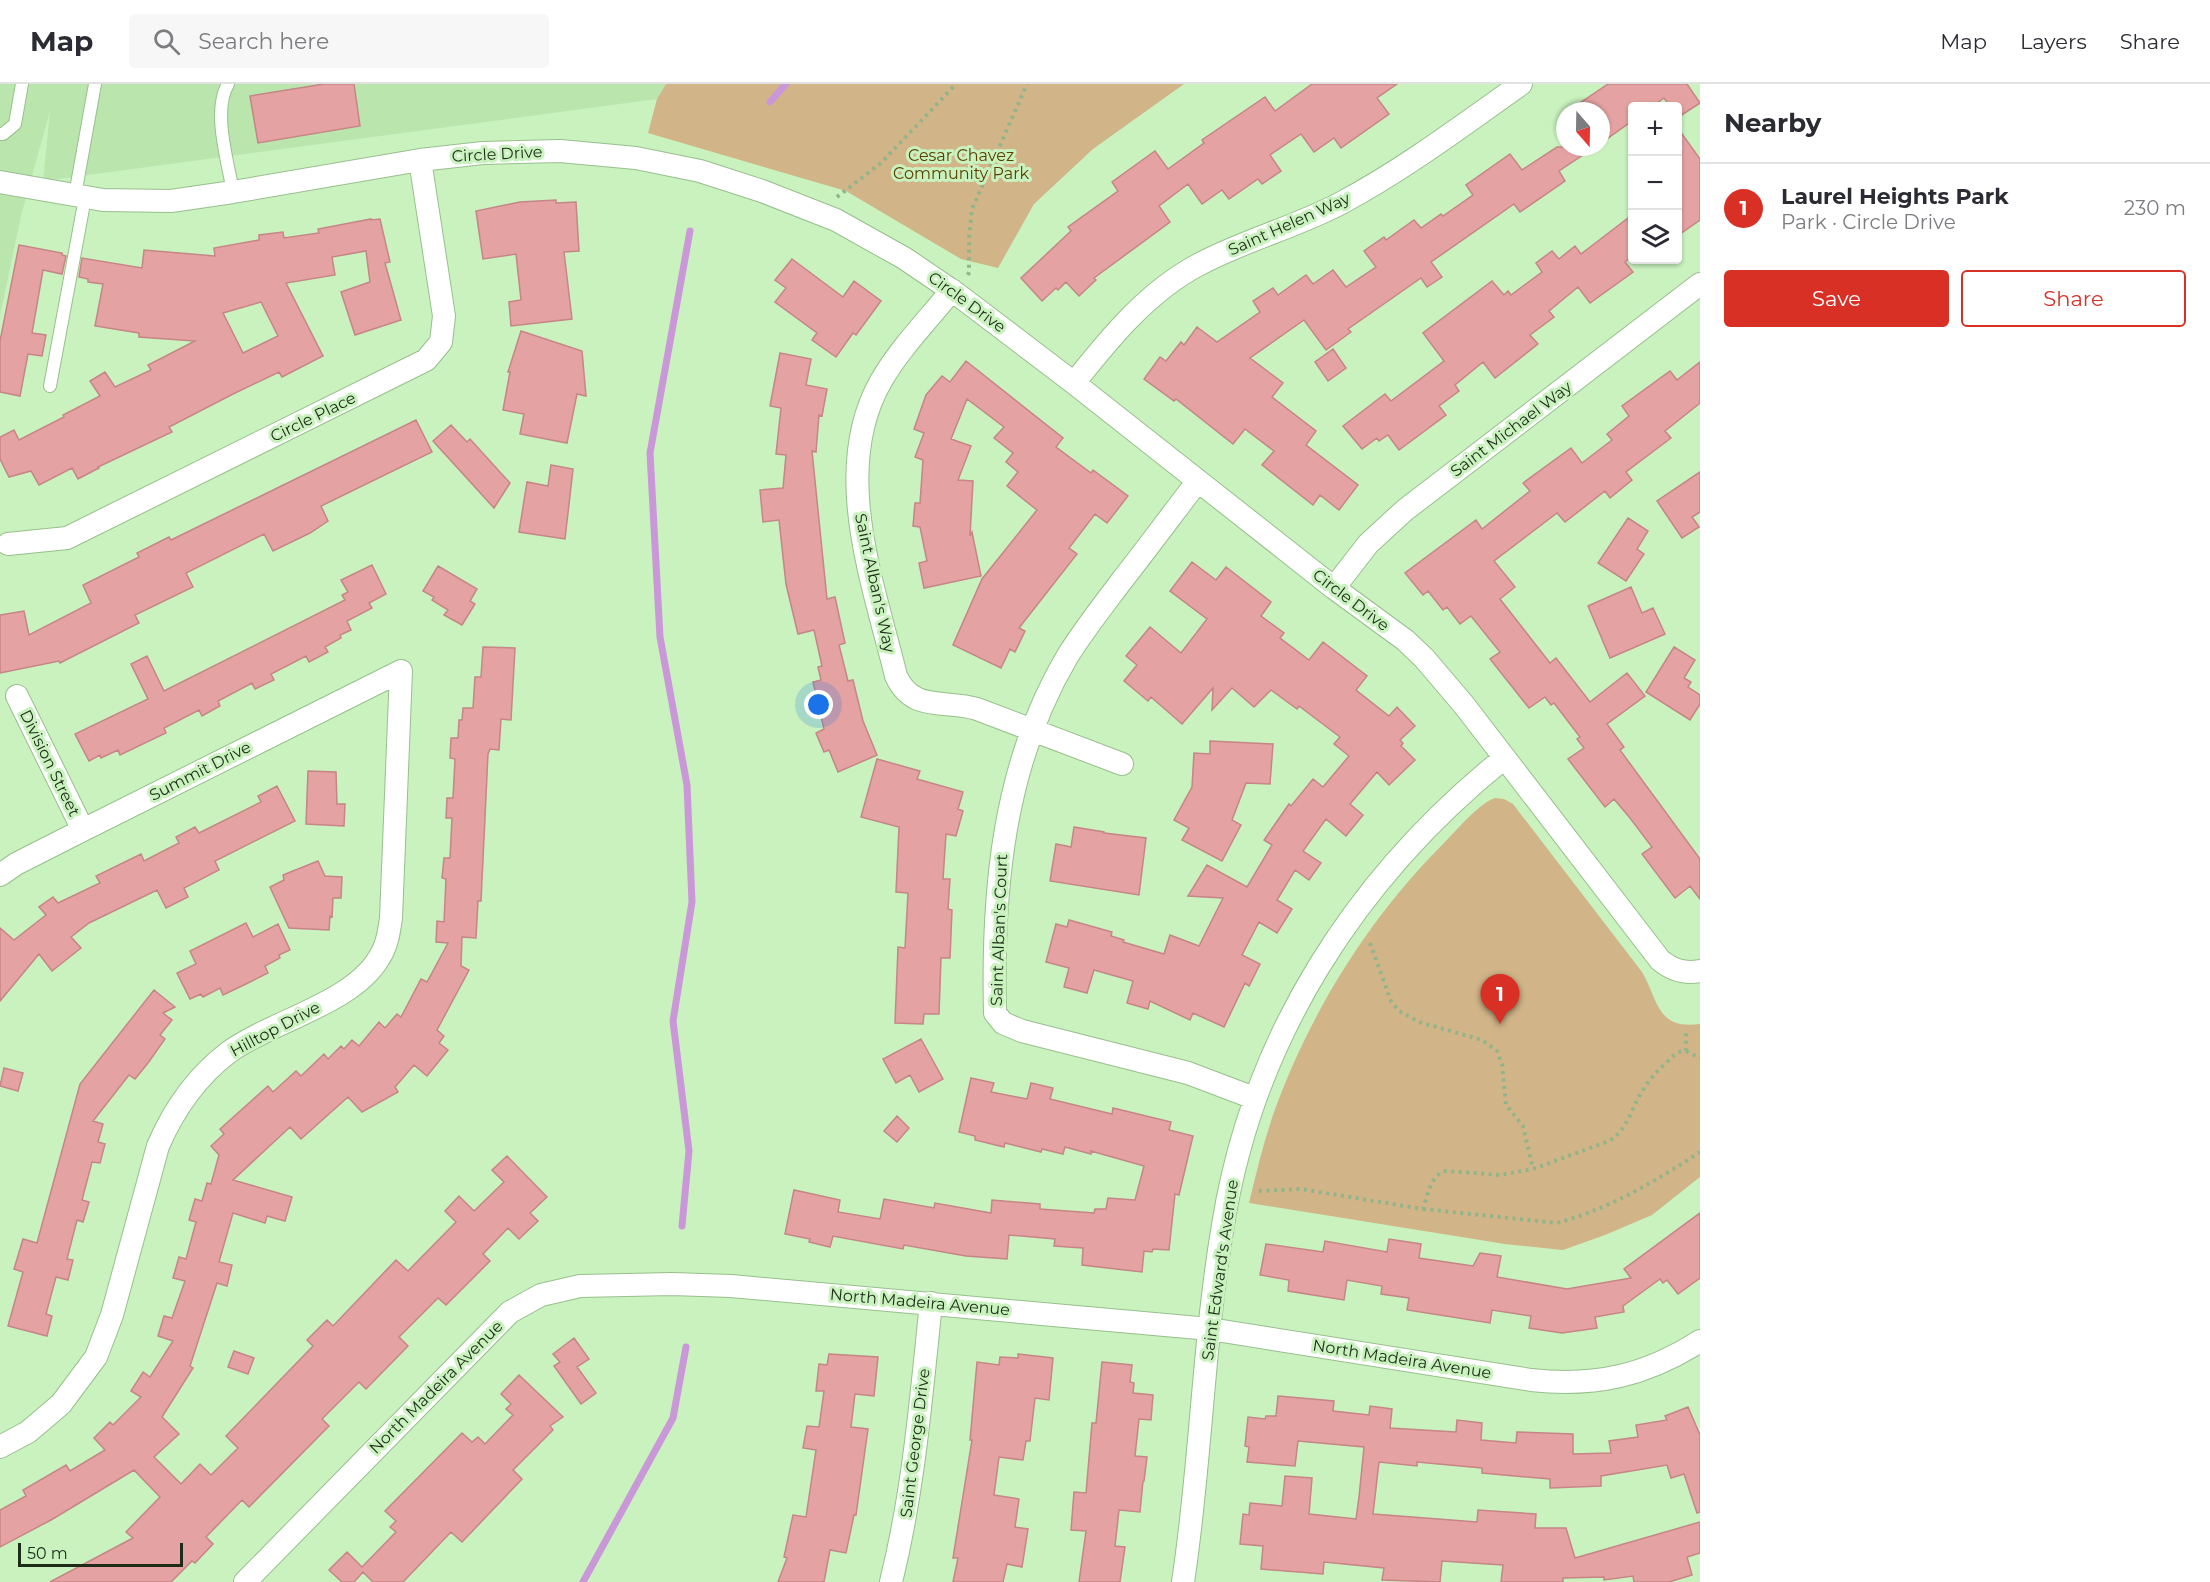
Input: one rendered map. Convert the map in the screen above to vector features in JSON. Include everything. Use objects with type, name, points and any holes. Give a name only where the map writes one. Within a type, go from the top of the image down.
[{"type":"street","name":"Saint Helen Way","points":[[1074,383],[1130,317],[1185,272],[1310,218],[1369,188],[1447,137],[1521,84]]},
{"type":"street","name":"Circle Drive","points":[[0,182],[80,197],[156,201],[233,192],[420,160],[483,153],[560,151],[636,158],[700,171],[762,190],[818,212],[879,243],[954,292],[1404,640],[1424,658],[1464,705],[1503,759],[1660,960],[1669,968],[1679,971],[1700,971]]},
{"type":"street","name":"Circle Place","points":[[8,544],[67,538],[426,360],[441,342],[444,316],[420,160]]},
{"type":"street","name":"Saint Michael Way","points":[[1334,588],[1368,544],[1405,510],[1700,284]]},
{"type":"street","name":"Saint Alban's Way","points":[[954,292],[893,364],[882,381],[868,412],[859,460],[858,495],[862,537],[896,676],[911,698],[926,703],[971,707],[1122,764]]},
{"type":"street","name":"Saint Alban's Court","points":[[1197,482],[1083,632],[1055,679],[1034,730],[1014,791],[1000,857],[995,1013],[998,1019],[1022,1031],[1188,1073],[1254,1098]]},
{"type":"street","name":"Summit Drive","points":[[0,875],[16,864],[82,830],[401,671]]},
{"type":"street","name":"Hilltop Drive","points":[[0,1447],[28,1432],[61,1404],[96,1357],[112,1315],[158,1146],[167,1124],[187,1093],[200,1078],[229,1053],[260,1034],[346,990],[372,969],[380,957],[389,933],[391,918],[401,671]]},
{"type":"street","name":"Division Street","points":[[18,696],[82,830]]},
{"type":"street","name":"Saint Edward's Avenue","points":[[1183,1582],[1195,1499],[1210,1329],[1222,1226],[1231,1179],[1254,1098],[1302,997],[1352,916],[1413,842],[1452,803],[1503,759]]},
{"type":"street","name":"North Madeira Avenue","points":[[245,1582],[510,1312],[541,1295],[580,1286],[692,1284],[1210,1329],[1531,1380],[1564,1383],[1598,1381],[1630,1375],[1674,1357],[1700,1341]]},
{"type":"street","name":"Saint George Drive","points":[[891,1582],[903,1533],[914,1467],[931,1303]]},
{"type":"lane","points":[[0,134],[15,124],[22,84]]},
{"type":"lane","points":[[50,386],[80,197],[95,84]]},
{"type":"lane","points":[[228,84],[223,93],[221,112],[233,192]]},
{"type":"path","points":[[818,212],[881,163],[956,84]]},
{"type":"path","points":[[954,292],[969,272],[972,209],[1027,84]]},
{"type":"path","points":[[1370,943],[1392,1001],[1399,1011],[1419,1022],[1482,1040],[1497,1051],[1502,1064],[1506,1105],[1522,1126],[1533,1169]]},
{"type":"path","points":[[1686,1031],[1686,1051]]},
{"type":"path","points":[[1423,1209],[1434,1178],[1439,1172],[1500,1176],[1533,1169],[1614,1138],[1627,1123],[1638,1097],[1651,1077],[1676,1054],[1686,1051],[1700,1058]]},
{"type":"path","points":[[1259,1191],[1301,1189],[1423,1209],[1557,1223],[1637,1191],[1700,1152]]},
{"type":"shaded area","points":[[0,84],[666,84],[657,99],[43,181],[50,111],[21,216],[0,316]]},
{"type":"green space","name":"Cesar Chavez Community Park","points":[[666,84],[1184,84],[1093,149],[1034,204],[998,268],[961,259],[846,191],[648,133],[657,99]]},
{"type":"green space","points":[[1495,798],[1504,799],[1513,804],[1642,972],[1660,1010],[1675,1022],[1686,1025],[1700,1024],[1700,1177],[1652,1215],[1563,1250],[1505,1244],[1249,1203],[1269,1126],[1288,1077],[1304,1041],[1344,970],[1390,903],[1416,872],[1468,818]]},
{"type":"building","points":[[324,84],[354,84],[360,126],[258,143],[250,96]]},
{"type":"building","points":[[1312,84],[1397,84],[1377,98],[1389,114],[1341,148],[1334,138],[1314,152],[1301,134],[1270,155],[1281,171],[1262,184],[1258,179],[1229,199],[1222,190],[1202,204],[1188,184],[1159,206],[1170,222],[1094,278],[1096,280],[1079,296],[1066,282],[1042,301],[1021,278],[1071,231],[1068,227],[1118,191],[1112,182],[1155,151],[1168,169],[1204,143],[1202,140],[1265,97],[1275,111]]},
{"type":"building","points":[[1608,84],[1687,84],[1700,103],[1682,115],[1682,102],[1667,102],[1664,98],[1658,102],[1628,102],[1628,124],[1610,137],[1610,102],[1581,102]]},
{"type":"building","points":[[1682,134],[1700,159],[1700,220],[1682,233]]},
{"type":"building","points":[[1556,148],[1556,156],[1582,156],[1559,171],[1565,181],[1520,212],[1514,204],[1431,262],[1442,277],[1427,287],[1421,278],[1348,329],[1351,332],[1326,350],[1304,320],[1250,358],[1283,383],[1272,397],[1316,431],[1306,445],[1358,485],[1339,510],[1320,495],[1313,505],[1262,465],[1274,451],[1245,429],[1233,444],[1176,399],[1174,401],[1144,379],[1160,357],[1166,361],[1181,342],[1184,345],[1197,327],[1217,342],[1260,312],[1253,301],[1273,288],[1278,295],[1306,275],[1313,284],[1333,270],[1346,287],[1376,267],[1364,251],[1384,237],[1386,240],[1414,220],[1421,228],[1441,214],[1443,216],[1473,195],[1466,185],[1510,154],[1522,170]]},
{"type":"building","points":[[556,200],[556,203],[576,202],[579,251],[564,252],[572,319],[511,326],[509,302],[521,300],[516,254],[483,259],[476,211],[520,202]]},
{"type":"building","points":[[1628,218],[1628,259],[1625,262],[1633,272],[1590,303],[1578,287],[1549,311],[1554,317],[1530,335],[1538,344],[1495,378],[1483,362],[1455,385],[1459,391],[1439,406],[1446,415],[1399,450],[1388,435],[1379,441],[1377,438],[1362,449],[1343,426],[1385,394],[1391,401],[1444,361],[1423,333],[1492,281],[1504,295],[1508,291],[1511,295],[1542,272],[1536,263],[1552,251],[1559,259],[1575,246],[1581,254]]},
{"type":"building","points":[[380,219],[390,262],[385,263],[401,320],[355,335],[341,292],[370,282],[366,251],[332,257],[335,275],[286,283],[323,356],[282,377],[279,372],[233,394],[169,427],[172,432],[78,479],[72,468],[39,485],[31,471],[9,477],[0,459],[0,437],[14,430],[19,440],[100,396],[90,381],[105,372],[115,387],[151,370],[148,365],[195,341],[139,337],[139,333],[95,326],[103,284],[88,282],[88,279],[79,277],[82,258],[142,268],[144,250],[215,256],[214,248],[259,240],[259,235],[283,232],[284,238],[319,233],[318,229]],"holes":[[[261,302],[278,336],[243,353],[223,313]]]},
{"type":"building","points":[[19,245],[62,253],[66,256],[62,274],[43,270],[32,333],[46,335],[42,356],[28,354],[20,396],[0,392],[0,341]]},
{"type":"building","points":[[792,259],[843,297],[854,281],[881,301],[856,335],[853,333],[836,357],[812,340],[817,333],[775,302],[786,288],[775,280]]},
{"type":"building","points":[[521,331],[582,351],[586,396],[577,394],[567,443],[520,434],[524,414],[503,410],[510,372],[508,372]]},
{"type":"building","points":[[1333,349],[1346,368],[1328,381],[1315,362]]},
{"type":"building","points":[[780,353],[811,359],[806,385],[827,389],[822,416],[819,415],[816,452],[812,451],[827,599],[835,597],[845,643],[839,645],[848,681],[853,680],[863,721],[877,755],[838,772],[829,750],[824,752],[816,733],[824,729],[813,682],[821,680],[818,667],[822,666],[814,630],[798,634],[786,584],[779,520],[763,522],[760,490],[783,488],[786,455],[776,454],[781,408],[770,406]]},
{"type":"building","points":[[966,361],[1063,438],[1056,447],[1091,473],[1093,470],[1128,496],[1107,523],[1095,514],[1069,548],[1077,554],[1019,628],[1025,631],[1015,652],[1010,649],[1001,668],[953,645],[982,579],[1037,510],[1007,486],[1018,472],[1006,462],[1013,453],[994,438],[1004,427],[967,399],[951,439],[971,446],[958,480],[973,481],[970,536],[972,532],[981,576],[924,588],[919,563],[927,561],[920,527],[913,526],[915,503],[920,503],[923,460],[915,457],[924,433],[914,429],[926,395],[942,376],[950,382]]},
{"type":"building","points":[[1700,362],[1700,403],[1665,431],[1671,438],[1626,472],[1632,480],[1610,498],[1605,491],[1565,522],[1557,513],[1494,561],[1515,587],[1500,599],[1550,663],[1556,658],[1590,702],[1627,673],[1645,696],[1607,724],[1624,747],[1620,750],[1700,859],[1700,899],[1690,886],[1675,898],[1642,854],[1652,847],[1630,818],[1614,799],[1605,807],[1568,759],[1584,748],[1577,739],[1580,737],[1554,703],[1551,705],[1545,697],[1529,708],[1490,659],[1500,652],[1471,616],[1460,624],[1447,607],[1443,610],[1428,591],[1423,595],[1405,573],[1476,520],[1482,529],[1530,491],[1523,483],[1571,448],[1582,463],[1612,440],[1607,434],[1629,416],[1622,406],[1670,371],[1677,380]]},
{"type":"building","points":[[416,420],[432,452],[321,506],[328,521],[310,533],[273,551],[264,534],[186,573],[193,587],[135,615],[139,623],[60,663],[59,661],[0,673],[0,615],[24,611],[29,635],[91,603],[83,585],[139,557],[137,553],[169,537],[171,540]]},
{"type":"building","points":[[451,425],[467,442],[470,439],[510,483],[494,508],[433,441]]},
{"type":"building","points":[[551,465],[573,469],[565,539],[519,532],[527,482],[548,486]]},
{"type":"building","points":[[1700,472],[1700,512],[1692,517],[1699,527],[1682,538],[1657,501]]},
{"type":"building","points":[[1628,518],[1648,531],[1637,549],[1644,554],[1626,581],[1598,563]]},
{"type":"building","points":[[1192,562],[1216,580],[1226,567],[1271,602],[1261,616],[1284,633],[1280,638],[1309,660],[1323,642],[1367,676],[1356,690],[1389,716],[1397,707],[1415,726],[1400,740],[1403,743],[1401,746],[1415,760],[1389,785],[1377,772],[1350,804],[1363,815],[1346,836],[1326,819],[1303,851],[1321,863],[1309,880],[1295,870],[1277,900],[1292,909],[1277,933],[1259,922],[1242,955],[1260,964],[1249,986],[1245,983],[1224,1027],[1193,1013],[1190,1020],[1150,1001],[1148,1009],[1127,1003],[1133,981],[1094,970],[1087,993],[1064,987],[1069,968],[1046,962],[1056,924],[1067,927],[1069,920],[1112,932],[1111,936],[1124,940],[1123,942],[1164,954],[1170,935],[1199,946],[1223,898],[1188,896],[1207,865],[1247,887],[1272,845],[1264,840],[1289,804],[1291,806],[1313,779],[1323,787],[1349,756],[1334,744],[1340,737],[1299,706],[1297,709],[1271,690],[1254,707],[1232,688],[1212,710],[1213,688],[1182,724],[1151,697],[1148,701],[1124,681],[1137,665],[1126,656],[1150,627],[1181,653],[1207,619],[1170,591]]},
{"type":"building","points":[[372,565],[386,594],[369,603],[372,608],[347,621],[351,630],[340,635],[341,638],[325,647],[328,652],[309,662],[306,656],[271,674],[274,680],[255,689],[252,683],[218,701],[220,706],[202,716],[199,710],[164,728],[166,733],[120,755],[118,750],[89,761],[75,734],[148,699],[131,664],[147,656],[164,691],[345,600],[342,595],[348,592],[341,580]]},
{"type":"building","points":[[438,566],[477,589],[470,601],[475,604],[462,625],[444,615],[448,610],[432,600],[434,597],[423,591]]},
{"type":"building","points":[[1631,587],[1642,613],[1653,608],[1665,634],[1610,658],[1588,606]]},
{"type":"building","points":[[483,647],[515,648],[511,720],[501,719],[499,750],[490,749],[488,754],[481,901],[478,901],[476,938],[462,937],[461,966],[469,970],[437,1030],[444,1036],[439,1043],[448,1050],[427,1076],[414,1065],[395,1087],[398,1092],[362,1112],[348,1097],[301,1139],[290,1127],[233,1180],[292,1197],[285,1221],[267,1216],[265,1223],[233,1213],[219,1262],[232,1265],[227,1286],[217,1283],[190,1366],[193,1368],[162,1417],[179,1434],[154,1457],[181,1484],[200,1464],[211,1475],[238,1448],[226,1436],[313,1346],[307,1340],[327,1320],[333,1326],[396,1260],[408,1271],[456,1222],[445,1211],[459,1196],[474,1211],[504,1182],[492,1170],[507,1156],[547,1197],[530,1213],[538,1221],[519,1239],[508,1228],[483,1254],[490,1261],[446,1305],[438,1298],[399,1337],[408,1346],[366,1389],[359,1382],[322,1419],[329,1426],[249,1507],[242,1500],[206,1537],[213,1544],[195,1563],[192,1561],[171,1582],[50,1582],[133,1538],[126,1532],[160,1497],[134,1470],[51,1520],[0,1547],[0,1510],[26,1496],[23,1490],[66,1465],[70,1471],[105,1450],[94,1438],[110,1422],[113,1425],[141,1397],[131,1391],[143,1372],[150,1377],[173,1341],[158,1336],[164,1316],[172,1318],[185,1281],[173,1278],[179,1257],[186,1259],[196,1222],[189,1220],[195,1199],[202,1201],[207,1183],[211,1184],[219,1155],[211,1146],[224,1134],[220,1129],[268,1086],[273,1092],[296,1071],[301,1076],[324,1054],[328,1059],[341,1046],[344,1049],[352,1040],[359,1046],[379,1022],[385,1028],[397,1014],[401,1017],[421,979],[427,982],[448,943],[436,942],[437,921],[444,922],[446,879],[442,878],[444,858],[450,858],[452,818],[446,818],[447,798],[453,798],[455,759],[450,758],[451,738],[458,738],[459,720],[462,720],[463,708],[473,708],[475,677],[481,677]]},
{"type":"building","points":[[1674,647],[1695,660],[1684,678],[1691,682],[1688,687],[1700,695],[1700,704],[1690,720],[1646,692]]},
{"type":"building","points":[[1210,741],[1273,744],[1270,784],[1246,783],[1232,820],[1241,825],[1222,861],[1182,840],[1189,828],[1174,820],[1192,787],[1194,753],[1210,754]]},
{"type":"building","points":[[877,759],[920,771],[917,779],[963,792],[958,809],[963,811],[956,836],[946,834],[943,879],[950,879],[948,909],[952,910],[950,958],[941,958],[939,1014],[924,1014],[923,1024],[895,1023],[898,947],[905,948],[908,893],[896,892],[899,827],[861,817]]},
{"type":"building","points":[[308,771],[336,772],[337,804],[345,804],[344,826],[306,824]]},
{"type":"building","points":[[277,786],[295,821],[215,861],[219,870],[184,888],[188,897],[166,908],[157,890],[89,923],[71,937],[81,948],[52,971],[39,954],[0,1001],[0,928],[14,940],[46,915],[39,907],[53,897],[58,903],[100,883],[96,876],[141,854],[144,861],[179,843],[176,837],[195,827],[199,833],[261,802],[258,796]]},
{"type":"building","points":[[1074,827],[1146,838],[1139,895],[1050,881],[1056,844],[1071,847]]},
{"type":"building","points":[[318,861],[325,876],[342,877],[341,898],[333,898],[329,930],[289,928],[270,887],[284,880],[283,875]]},
{"type":"building","points":[[246,923],[253,937],[278,924],[290,950],[265,966],[268,973],[248,983],[223,995],[220,988],[203,997],[201,994],[190,999],[177,973],[196,964],[190,951]]},
{"type":"building","points":[[154,990],[175,1007],[163,1013],[172,1020],[160,1035],[165,1039],[148,1063],[135,1079],[129,1075],[93,1121],[103,1124],[98,1142],[105,1144],[100,1163],[92,1162],[82,1200],[89,1202],[83,1222],[77,1220],[67,1259],[73,1260],[68,1280],[56,1277],[46,1314],[52,1316],[47,1336],[8,1326],[23,1272],[14,1269],[23,1239],[37,1243],[80,1084]]},
{"type":"building","points":[[921,1039],[943,1079],[919,1092],[910,1075],[896,1083],[883,1059]]},
{"type":"building","points":[[4,1068],[23,1073],[18,1091],[0,1086]]},
{"type":"building","points":[[971,1078],[994,1083],[991,1092],[1027,1099],[1031,1083],[1053,1088],[1050,1099],[1112,1114],[1113,1108],[1171,1122],[1169,1130],[1193,1136],[1179,1195],[1175,1194],[1169,1250],[1144,1251],[1142,1272],[1082,1265],[1083,1248],[1054,1246],[1055,1239],[1009,1235],[1007,1259],[966,1256],[904,1245],[903,1249],[833,1236],[830,1247],[809,1242],[810,1239],[785,1234],[794,1190],[840,1200],[838,1212],[880,1219],[884,1199],[934,1208],[935,1203],[991,1213],[992,1200],[1040,1204],[1040,1209],[1094,1213],[1095,1209],[1106,1209],[1108,1198],[1135,1200],[1144,1166],[1091,1151],[1091,1154],[1065,1147],[1063,1154],[1042,1149],[1041,1152],[1005,1143],[1004,1147],[975,1140],[975,1136],[959,1132]]},
{"type":"building","points":[[897,1116],[909,1128],[897,1142],[884,1131]]},
{"type":"building","points":[[1700,1213],[1700,1278],[1678,1294],[1667,1280],[1663,1283],[1660,1279],[1623,1306],[1624,1312],[1595,1317],[1597,1328],[1562,1333],[1529,1328],[1531,1316],[1492,1310],[1490,1323],[1407,1310],[1409,1298],[1381,1294],[1382,1286],[1347,1280],[1344,1300],[1288,1291],[1289,1280],[1260,1275],[1266,1244],[1323,1252],[1325,1241],[1387,1252],[1389,1239],[1421,1244],[1419,1258],[1473,1266],[1480,1253],[1501,1256],[1497,1277],[1567,1289],[1631,1278],[1624,1269]]},
{"type":"building","points":[[574,1338],[589,1359],[577,1367],[596,1393],[581,1404],[554,1366],[560,1362],[553,1354]]},
{"type":"building","points":[[234,1351],[254,1358],[248,1374],[228,1367]]},
{"type":"building","points":[[829,1354],[878,1357],[874,1396],[855,1394],[851,1427],[868,1429],[856,1515],[854,1515],[846,1553],[830,1550],[824,1582],[778,1582],[787,1558],[784,1557],[793,1515],[806,1517],[816,1450],[803,1448],[807,1426],[819,1427],[824,1391],[816,1391],[819,1364],[827,1365]]},
{"type":"building","points":[[1018,1354],[1053,1358],[1049,1400],[1035,1398],[1030,1441],[1026,1441],[1023,1460],[999,1457],[994,1495],[1019,1499],[1015,1527],[1028,1529],[1022,1567],[1007,1564],[1003,1582],[953,1582],[958,1558],[953,1558],[972,1440],[970,1440],[977,1362],[999,1365],[1000,1357],[1018,1358]]},
{"type":"building","points":[[1102,1362],[1132,1365],[1130,1382],[1134,1383],[1133,1393],[1153,1395],[1151,1420],[1139,1419],[1135,1456],[1147,1457],[1140,1512],[1119,1510],[1115,1546],[1125,1547],[1120,1582],[1079,1582],[1086,1531],[1071,1530],[1074,1492],[1086,1493],[1092,1423],[1096,1423]]},
{"type":"building","points":[[519,1375],[563,1417],[550,1426],[553,1430],[513,1470],[522,1479],[462,1542],[451,1532],[403,1582],[373,1582],[363,1572],[354,1582],[342,1582],[329,1570],[347,1552],[362,1567],[396,1532],[390,1527],[396,1521],[385,1511],[462,1433],[472,1442],[478,1437],[485,1444],[513,1415],[506,1409],[511,1404],[501,1394]]},
{"type":"building","points":[[1278,1396],[1334,1401],[1333,1411],[1369,1415],[1370,1406],[1392,1409],[1390,1428],[1456,1432],[1457,1420],[1482,1423],[1481,1440],[1516,1443],[1517,1432],[1573,1434],[1573,1454],[1611,1453],[1609,1441],[1638,1437],[1636,1425],[1667,1420],[1665,1416],[1688,1407],[1700,1435],[1700,1512],[1697,1513],[1684,1474],[1671,1478],[1667,1465],[1601,1476],[1601,1486],[1550,1488],[1550,1479],[1482,1473],[1482,1468],[1417,1462],[1417,1466],[1379,1462],[1373,1514],[1477,1522],[1478,1510],[1536,1514],[1535,1528],[1566,1528],[1575,1558],[1700,1522],[1700,1553],[1687,1557],[1692,1575],[1669,1582],[1634,1582],[1633,1576],[1604,1580],[1604,1577],[1563,1578],[1563,1582],[1501,1582],[1503,1565],[1442,1561],[1440,1582],[1382,1580],[1384,1568],[1324,1562],[1323,1574],[1261,1569],[1263,1546],[1240,1544],[1243,1514],[1249,1515],[1250,1503],[1282,1506],[1285,1476],[1312,1478],[1309,1514],[1356,1519],[1364,1447],[1298,1441],[1295,1466],[1247,1462],[1249,1447],[1245,1446],[1248,1417],[1265,1419],[1266,1416],[1276,1416]]},
{"type":"waterway","points":[[770,102],[786,84]]},
{"type":"waterway","points":[[682,1226],[689,1151],[673,1021],[692,902],[687,785],[660,637],[650,453],[690,231]]},
{"type":"waterway","points":[[583,1582],[673,1418],[686,1347]]},
{"type":"place","name":"Laurel Heights Park","points":[[1500,1024]]}]
